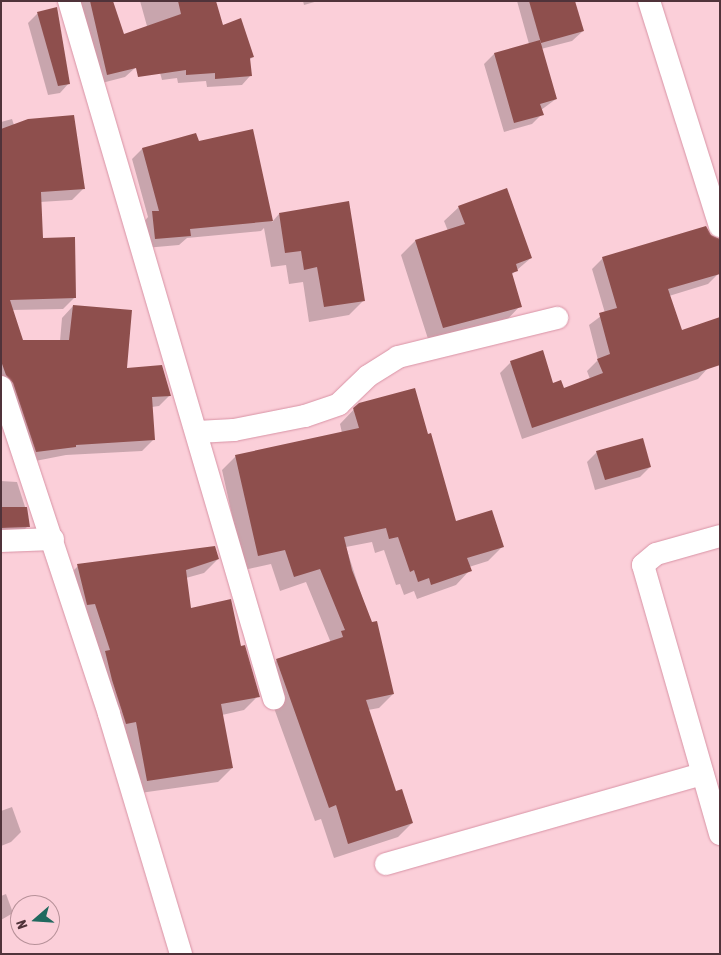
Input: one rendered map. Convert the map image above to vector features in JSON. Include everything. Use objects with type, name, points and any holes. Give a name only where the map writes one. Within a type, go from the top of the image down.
[{"type":"street","points":[[69,1],[274,699]]},
{"type":"street","points":[[649,1],[720,226]]},
{"type":"street","points":[[197,432],[234,430],[305,416],[339,404],[368,376],[398,357],[557,318]]},
{"type":"street","points":[[1,387],[53,539],[181,954]]},
{"type":"street","points":[[720,536],[656,554],[643,565],[720,834]]},
{"type":"street","points":[[1,541],[53,539]]},
{"type":"street","points":[[386,864],[702,774]]},
{"type":"building","points":[[90,1],[113,1],[124,34],[181,14],[178,1],[216,1],[223,25],[241,18],[254,57],[250,58],[252,76],[215,79],[215,73],[186,75],[186,70],[138,77],[136,68],[107,75]]},
{"type":"building","points":[[529,1],[575,1],[584,31],[541,43]]},
{"type":"building","points":[[57,7],[70,84],[58,86],[37,12]]},
{"type":"building","points":[[540,40],[557,99],[540,104],[544,115],[514,123],[494,53]]},
{"type":"building","points":[[74,115],[85,189],[41,192],[43,238],[75,237],[76,298],[10,300],[23,340],[69,340],[73,305],[132,310],[127,368],[162,365],[171,396],[152,397],[155,440],[76,445],[76,447],[36,452],[13,383],[6,375],[1,361],[1,129],[28,119]]},
{"type":"building","points":[[253,129],[273,221],[190,229],[191,236],[155,239],[152,211],[159,211],[142,148],[196,133],[199,141]]},
{"type":"building","points":[[507,188],[532,258],[516,264],[518,271],[512,273],[522,307],[443,328],[415,240],[465,224],[458,206]]},
{"type":"building","points":[[349,201],[365,301],[324,307],[317,267],[304,270],[301,251],[285,253],[279,213]]},
{"type":"building","points":[[706,226],[711,235],[720,239],[720,274],[668,289],[682,330],[720,317],[720,365],[532,428],[510,361],[543,350],[553,383],[561,380],[564,388],[603,373],[597,359],[610,354],[599,313],[617,308],[602,257]]},
{"type":"building","points":[[415,388],[428,434],[431,433],[456,521],[492,510],[504,547],[467,558],[472,571],[431,585],[429,578],[418,582],[414,570],[410,572],[398,537],[389,539],[386,528],[344,537],[352,570],[372,622],[377,621],[394,694],[366,700],[396,791],[402,789],[413,823],[348,844],[336,805],[329,808],[276,659],[343,637],[341,631],[345,630],[320,569],[294,577],[285,550],[258,556],[235,455],[359,428],[353,408],[359,403]]},
{"type":"building","points":[[643,438],[651,467],[605,480],[596,451]]},
{"type":"building","points":[[1,507],[27,507],[30,527],[1,528]]},
{"type":"building","points":[[215,546],[219,559],[186,570],[191,608],[231,599],[241,646],[245,645],[260,697],[221,704],[233,768],[147,781],[136,722],[126,724],[105,651],[110,650],[95,604],[87,605],[77,564]]}]
